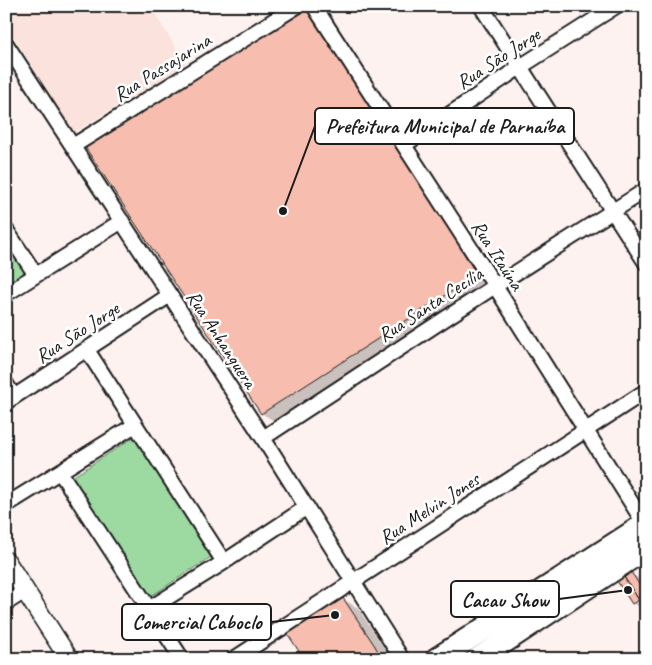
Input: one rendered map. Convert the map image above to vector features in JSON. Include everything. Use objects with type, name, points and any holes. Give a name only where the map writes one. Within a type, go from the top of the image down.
[{"type":"main road","points":[[438,659],[645,525]]},
{"type":"main road","points":[[478,659],[646,548]]},
{"type":"street","name":"Rua Passajarina","points":[[73,146],[297,6]]},
{"type":"street","name":"Rua Itaúna","points":[[314,6],[495,286],[645,525]]},
{"type":"street","points":[[481,6],[646,263]]},
{"type":"street","name":"Rua São Jorge","points":[[404,146],[520,67],[616,6]]},
{"type":"street","name":"Rua Anhanguera","points":[[6,44],[263,438],[402,659]]},
{"type":"street","name":"Rua Santa Cecília","points":[[263,438],[646,190]]},
{"type":"street","points":[[6,294],[122,221]]},
{"type":"street","points":[[6,230],[36,275]]},
{"type":"street","name":"Rua São Jorge","points":[[10,400],[170,295]]},
{"type":"street","points":[[86,350],[224,562]]},
{"type":"street","points":[[6,384],[10,400]]},
{"type":"street","name":"Rua Melvin Jones","points":[[234,659],[646,391]]},
{"type":"street","points":[[6,505],[135,425]]},
{"type":"street","points":[[60,472],[182,659]]},
{"type":"street","points":[[149,609],[307,507]]},
{"type":"street","points":[[6,562],[70,659]]},
{"type":"street","points":[[6,603],[25,591]]},
{"type":"shaded area","points":[[6,6],[150,6],[186,64],[73,133],[6,24]]},
{"type":"green space","points":[[6,238],[29,274],[6,289]]},
{"type":"green space","points":[[134,437],[211,557],[148,598],[71,478]]},
{"type":"building","points":[[314,6],[477,275],[261,414],[85,147]]},
{"type":"building","points":[[646,563],[646,580],[638,568]]},
{"type":"building","points":[[631,572],[646,595],[639,600],[624,577]]},
{"type":"building","points":[[624,577],[639,600],[632,604],[617,581]]},
{"type":"building","points":[[343,598],[382,659],[304,659],[287,633]]},
{"type":"place","name":"Prefeitura Municipal de Parnaíba","points":[[283,211]]},
{"type":"place","name":"Cacau Show","points":[[628,590]]},
{"type":"place","name":"Comercial Caboclo","points":[[335,615]]}]
